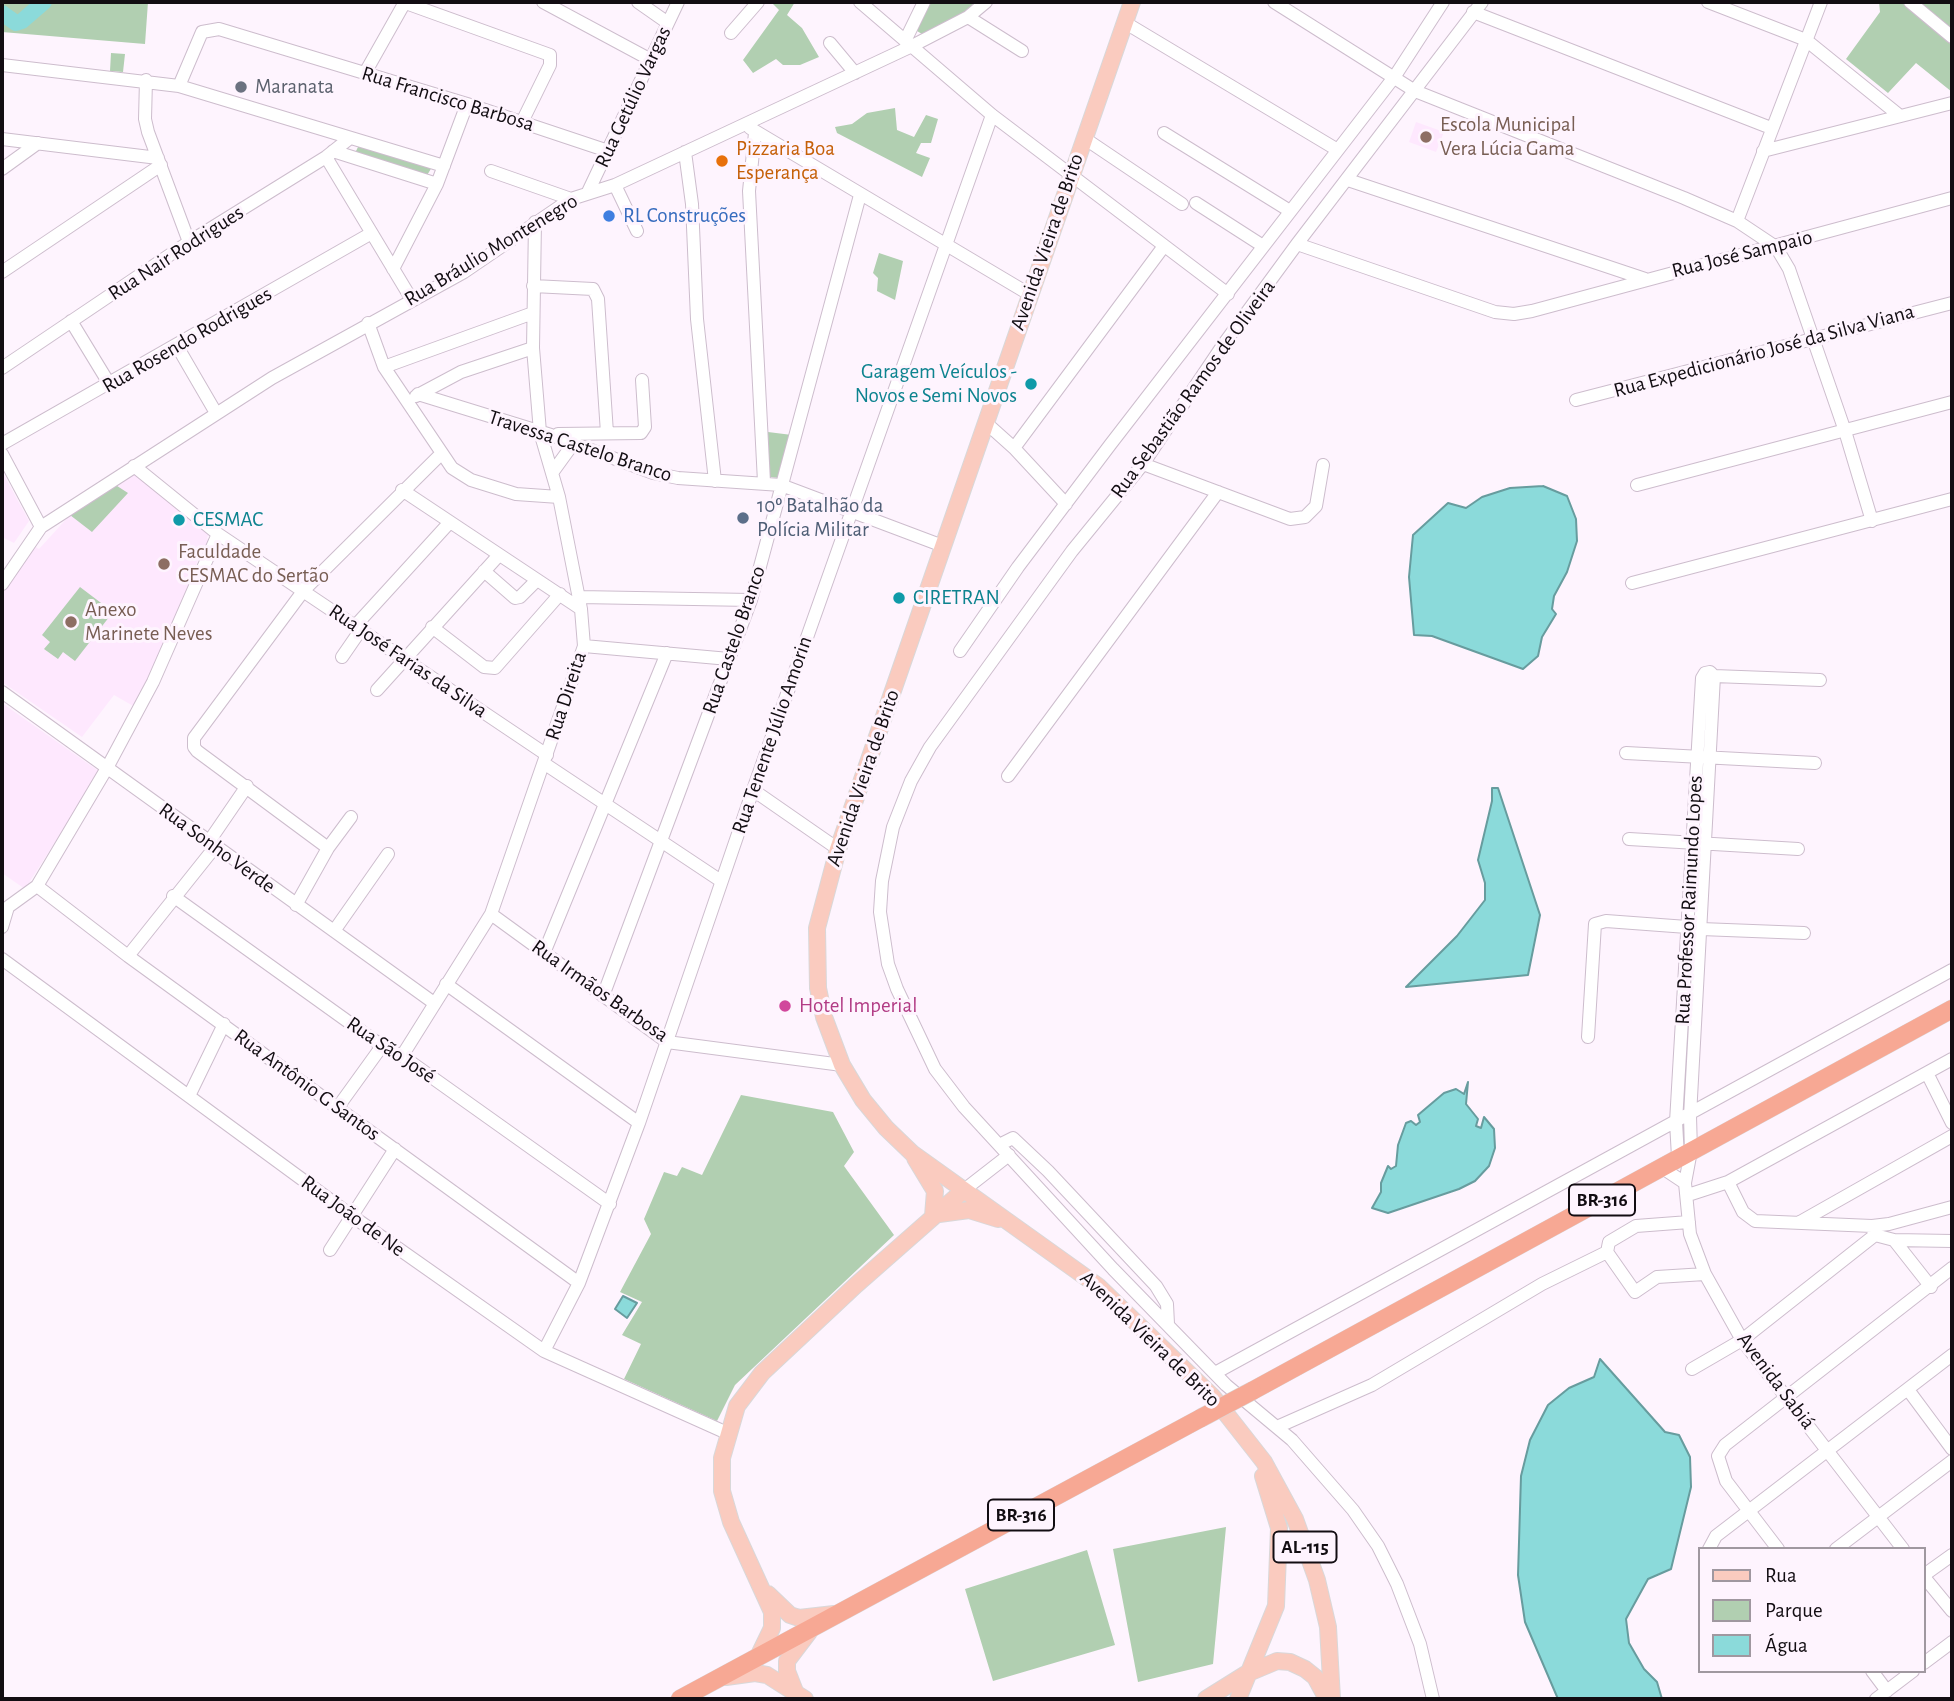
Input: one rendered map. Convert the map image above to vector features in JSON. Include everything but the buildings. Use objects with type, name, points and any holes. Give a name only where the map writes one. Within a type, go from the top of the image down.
[{"type":"highway","name":"BR-316","points":[[680,1699],[1952,1009]]},
{"type":"main road","name":"Avenida Vieira de Brito","points":[[1132,2],[838,849],[820,911],[816,960],[824,1017],[842,1065],[863,1100],[886,1128],[912,1153],[1098,1286],[1228,1413]]},
{"type":"main road","points":[[912,1153],[935,1191],[933,1216]]},
{"type":"main road","points":[[758,1657],[772,1628],[772,1612],[766,1592],[731,1522],[722,1490],[722,1458],[727,1433],[737,1406],[762,1373],[964,1190]]},
{"type":"main road","points":[[933,1216],[969,1210],[1015,1225]]},
{"type":"main road","points":[[1228,1413],[1266,1482],[1279,1528],[1276,1606],[1238,1699]]},
{"type":"main road","name":"AL-115","points":[[1228,1413],[1264,1462],[1295,1519],[1317,1580],[1328,1627],[1329,1699]]},
{"type":"main road","points":[[766,1592],[790,1615],[799,1618],[842,1612]]},
{"type":"main road","points":[[801,1697],[787,1671],[787,1661],[811,1629]]},
{"type":"main road","points":[[1206,1699],[1246,1674],[1277,1661],[1290,1662],[1315,1677],[1329,1699]]},
{"type":"main road","points":[[717,1679],[755,1673],[767,1675],[801,1697]]},
{"type":"street","points":[[365,73],[404,2],[550,55],[550,65],[522,122]]},
{"type":"street","points":[[544,2],[651,60]]},
{"type":"street","points":[[638,2],[668,23]]},
{"type":"street","name":"Rua Getúlio Vargas","points":[[588,192],[678,2]]},
{"type":"street","points":[[860,2],[992,115],[1228,294]]},
{"type":"street","points":[[909,43],[924,2]]},
{"type":"street","name":"Rua Bráulio Montenegro","points":[[2,584],[41,527],[216,413],[368,323],[464,272],[571,199],[615,185],[855,73],[909,43],[968,17],[986,2]]},
{"type":"street","points":[[1275,2],[1415,91],[1737,221],[1776,247],[1789,269],[1845,431],[1872,521]]},
{"type":"street","points":[[1708,2],[1807,40],[1900,116]]},
{"type":"street","points":[[1737,221],[1821,2]]},
{"type":"street","points":[[1910,2],[1952,37]]},
{"type":"street","name":"Rua Sebastião Ramos de Oliveira","points":[[960,651],[1066,504],[1336,149],[1395,76],[1438,3]]},
{"type":"street","points":[[731,33],[753,4]]},
{"type":"street","points":[[1477,7],[1771,128]]},
{"type":"street","name":"Rua Sebastião Ramos de Oliveira","points":[[1433,1699],[1420,1644],[1397,1584],[1378,1546],[1353,1510],[1292,1440],[1226,1385],[1168,1324],[999,1145],[935,1069],[888,964],[880,912],[882,881],[893,827],[911,781],[982,674],[1072,551],[1143,464],[1223,345],[1477,7]]},
{"type":"street","points":[[968,17],[1023,51]]},
{"type":"street","points":[[1124,22],[1336,149]]},
{"type":"street","name":"Rua Francisco Barbosa","points":[[179,86],[195,44],[206,29],[219,29],[467,104],[608,151]]},
{"type":"street","points":[[830,43],[855,73]]},
{"type":"street","points":[[2,65],[179,86],[444,166]]},
{"type":"street","points":[[146,80],[145,119],[188,242]]},
{"type":"street","points":[[1763,151],[1952,103]]},
{"type":"street","points":[[393,269],[436,184],[467,104]]},
{"type":"street","name":"Rua Tenente Júlio Amorin","points":[[544,1351],[579,1283],[610,1204],[850,512],[992,115]]},
{"type":"street","points":[[745,124],[755,134],[1029,294]]},
{"type":"street","points":[[1164,132],[1290,211]]},
{"type":"street","points":[[755,134],[749,191],[764,482]]},
{"type":"street","name":"Rua Nair Rodrigues","points":[[2,368],[188,242],[329,154],[350,138]]},
{"type":"street","points":[[1083,138],[1182,204]]},
{"type":"street","points":[[2,139],[160,162]]},
{"type":"street","points":[[2,169],[38,143]]},
{"type":"street","points":[[685,152],[692,204],[697,319],[715,481]]},
{"type":"street","points":[[329,154],[436,184]]},
{"type":"street","points":[[329,154],[370,234],[412,300]]},
{"type":"street","points":[[2,272],[160,162]]},
{"type":"street","points":[[491,171],[571,199]]},
{"type":"street","points":[[1349,180],[1645,278]]},
{"type":"street","points":[[615,185],[637,231]]},
{"type":"street","name":"Rua Castelo Branco","points":[[603,996],[751,600],[860,195]]},
{"type":"street","name":"Rua José Sampaio","points":[[1297,244],[1495,312],[1532,312],[1645,278],[1776,247],[1952,198]]},
{"type":"street","points":[[1196,202],[1263,246]]},
{"type":"street","name":"Rua Direita","points":[[402,1056],[491,914],[584,646],[580,603],[552,473],[533,348],[535,222]]},
{"type":"street","name":"Rua Rosendo Rodrigues","points":[[2,444],[110,385],[370,234]]},
{"type":"street","points":[[1014,448],[1164,246]]},
{"type":"street","points":[[533,286],[593,289],[598,299],[607,433]]},
{"type":"street","name":"Rua Expedicionário José da Silva Viana","points":[[1576,400],[1952,303]]},
{"type":"street","points":[[384,367],[533,313]]},
{"type":"street","points":[[71,321],[110,385]]},
{"type":"street","points":[[368,323],[384,367],[440,455],[452,468],[471,480],[516,494],[559,497]]},
{"type":"street","points":[[177,346],[216,413]]},
{"type":"street","points":[[408,404],[418,394],[461,372],[533,348]]},
{"type":"street","points":[[545,433],[641,433],[644,430],[642,380]]},
{"type":"street","name":"Travessa Castelo Branco","points":[[418,394],[545,433],[653,473],[715,481],[781,485],[943,545]]},
{"type":"street","points":[[1637,485],[1952,402]]},
{"type":"street","points":[[985,422],[1014,448],[1066,504]]},
{"type":"street","points":[[552,473],[573,444]]},
{"type":"street","points":[[2,454],[41,527]]},
{"type":"street","points":[[328,848],[194,747],[194,738],[200,726],[303,590],[440,455]]},
{"type":"street","points":[[1143,464],[1290,519],[1305,517],[1316,506],[1323,466]]},
{"type":"street","name":"Rua José Farias da Silva","points":[[134,466],[218,534],[359,626],[605,803],[721,881]]},
{"type":"street","points":[[402,490],[559,594],[580,603],[751,600]]},
{"type":"street","points":[[1009,776],[1218,492]]},
{"type":"street","points":[[1632,583],[1952,499]]},
{"type":"street","points":[[342,657],[359,626],[450,522]]},
{"type":"street","points":[[2,927],[5,908],[37,886],[107,768],[153,682],[218,534]]},
{"type":"street","points":[[376,690],[499,555]]},
{"type":"street","points":[[484,570],[515,598],[520,597],[537,580]]},
{"type":"street","points":[[432,627],[484,667],[495,668],[559,594]]},
{"type":"street","points":[[584,646],[729,659]]},
{"type":"street","points":[[544,953],[667,653]]},
{"type":"street","points":[[1708,677],[1820,680]]},
{"type":"street","name":"Rua Professor Raimundo Lopes","points":[[1684,1154],[1690,1116],[1701,929],[1697,757],[1708,677]]},
{"type":"street","name":"Rua Professor Raimundo Lopes","points":[[1684,1154],[1676,1122],[1687,926],[1712,757],[1708,677]]},
{"type":"street","name":"Rua Sonho Verde","points":[[2,692],[434,1003]]},
{"type":"street","points":[[1626,753],[1815,764]]},
{"type":"street","points":[[128,956],[212,845],[247,786]]},
{"type":"street","points":[[753,790],[838,849]]},
{"type":"street","points":[[296,905],[328,848],[351,817]]},
{"type":"street","points":[[1629,839],[1798,849]]},
{"type":"street","points":[[334,931],[388,854]]},
{"type":"street","name":"Rua Antônio G Santos","points":[[37,886],[128,956],[579,1283]]},
{"type":"street","name":"Rua São José","points":[[173,896],[382,1046],[402,1056],[610,1204]]},
{"type":"street","name":"Rua Irmãos Barbosa","points":[[491,914],[667,1042],[842,1065]]},
{"type":"street","points":[[1588,1037],[1595,925],[1606,921],[1687,926]]},
{"type":"street","points":[[1701,929],[1804,933]]},
{"type":"street","name":"Rua João de Ne","points":[[2,960],[352,1216],[544,1351],[727,1433]]},
{"type":"street","points":[[1215,1373],[1534,1196],[1690,1116],[1952,970]]},
{"type":"street","points":[[446,984],[639,1123]]},
{"type":"street","points":[[188,1096],[224,1024]]},
{"type":"street","points":[[338,1107],[382,1046]]},
{"type":"street","points":[[1661,1167],[1687,1189],[1728,1182],[1952,1059]]},
{"type":"street","points":[[1927,1073],[1952,1123]]},
{"type":"street","points":[[1800,1222],[1952,1136]]},
{"type":"street","points":[[999,1145],[1013,1138],[1057,1181],[1156,1286],[1167,1304],[1168,1324]]},
{"type":"street","points":[[330,1250],[394,1149]]},
{"type":"street","name":"Avenida Sabiá","points":[[1684,1154],[1689,1222],[1705,1274],[1742,1340],[1902,1547]]},
{"type":"street","points":[[964,1190],[1009,1155]]},
{"type":"street","points":[[1728,1182],[1748,1218],[1763,1222],[1800,1222],[1873,1230],[1894,1240],[1952,1241]]},
{"type":"street","points":[[1692,1370],[1742,1340],[1873,1230],[1952,1207]]},
{"type":"street","points":[[1689,1222],[1636,1226],[1609,1242],[1607,1251],[1635,1292],[1657,1277],[1705,1274]]},
{"type":"street","points":[[1894,1240],[1931,1287]]},
{"type":"street","points":[[1277,1427],[1372,1385],[1542,1284],[1607,1251]]},
{"type":"street","points":[[1776,1547],[1726,1482],[1718,1455],[1724,1445],[1931,1287],[1952,1268]]},
{"type":"street","points":[[1710,1547],[1716,1536],[1909,1391],[1952,1355]]},
{"type":"street","points":[[1909,1391],[1952,1449]]},
{"type":"street","points":[[1839,1547],[1952,1461]]},
{"type":"street","points":[[1926,1574],[1952,1555]]},
{"type":"street","points":[[1926,1578],[1952,1611]]},
{"type":"street","points":[[1926,1662],[1952,1642]]},
{"type":"street","points":[[1874,1673],[1887,1691]]},
{"type":"street","points":[[1876,1699],[1910,1673]]},
{"type":"shaded area","name":"Escola Municipal Vera Lúcia Gama","points":[[1416,122],[1444,132],[1436,152],[1409,142]]},
{"type":"shaded area","points":[[136,468],[211,530],[207,538],[211,545],[205,553],[201,552],[166,641],[135,707],[114,695],[82,737],[2,682],[2,594],[34,546],[39,549],[70,515]]},
{"type":"shaded area","points":[[4,475],[29,521],[14,543],[2,537]]},
{"type":"shaded area","points":[[2,703],[100,772],[25,889],[2,873]]},
{"type":"green space","points":[[2,2],[148,2],[145,44],[2,32]]},
{"type":"green space","points":[[771,2],[795,2],[787,15],[802,28],[819,57],[800,65],[783,65],[776,59],[753,73],[743,60],[779,10]]},
{"type":"green space","points":[[930,2],[975,2],[957,19],[922,34],[917,31]]},
{"type":"green space","points":[[1879,2],[1952,2],[1952,92],[1916,63],[1888,93],[1846,59],[1880,12]]},
{"type":"green space","points":[[111,53],[125,54],[123,72],[110,71]]},
{"type":"green space","points":[[895,108],[897,130],[914,137],[926,115],[938,119],[931,143],[921,143],[916,153],[930,158],[922,177],[837,133],[835,127],[852,124],[867,113]]},
{"type":"green space","points":[[359,145],[432,167],[426,177],[354,155]]},
{"type":"green space","points":[[879,253],[903,261],[895,300],[877,291],[878,278],[873,273]]},
{"type":"green space","points":[[768,432],[792,435],[780,478],[769,477]]},
{"type":"green space","points":[[114,484],[128,493],[92,532],[70,515]]},
{"type":"green space","points":[[80,587],[113,612],[75,661],[63,652],[58,659],[44,649],[50,642],[42,635]]},
{"type":"green space","points":[[741,1095],[833,1112],[854,1152],[844,1166],[894,1235],[735,1385],[717,1421],[624,1379],[641,1344],[622,1335],[642,1302],[620,1292],[651,1234],[644,1219],[664,1172],[677,1176],[682,1167],[702,1175]]},
{"type":"green space","points":[[1226,1527],[1213,1664],[1138,1682],[1113,1549]]},
{"type":"green space","points":[[1087,1550],[1115,1645],[993,1681],[965,1589]]},
{"type":"water","points":[[1543,486],[1567,496],[1576,519],[1577,541],[1567,572],[1554,596],[1552,609],[1556,614],[1542,637],[1538,656],[1523,669],[1432,636],[1414,635],[1409,577],[1413,535],[1448,503],[1466,508],[1482,497],[1510,488]]},
{"type":"water","points":[[1492,788],[1498,788],[1540,915],[1528,975],[1406,987],[1457,936],[1485,900],[1485,883],[1478,860],[1492,801]]},
{"type":"water","points":[[1468,1082],[1466,1104],[1478,1119],[1476,1126],[1481,1128],[1484,1117],[1494,1129],[1495,1148],[1489,1166],[1475,1181],[1459,1189],[1388,1213],[1372,1208],[1381,1192],[1381,1183],[1388,1166],[1391,1169],[1396,1166],[1398,1145],[1406,1123],[1411,1121],[1416,1125],[1420,1122],[1418,1115],[1444,1093],[1456,1089],[1464,1094]]},
{"type":"water","points":[[623,1296],[637,1303],[627,1318],[615,1309]]},
{"type":"water","points":[[1600,1359],[1665,1432],[1679,1435],[1690,1457],[1691,1487],[1671,1569],[1648,1579],[1626,1619],[1629,1643],[1644,1669],[1657,1682],[1662,1699],[1558,1699],[1525,1622],[1518,1575],[1521,1476],[1530,1440],[1548,1405],[1569,1388],[1594,1377]]},
{"type":"waterway","points":[[2,13],[16,23],[44,2]]},
{"type":"place","name":"Maranata","points":[[241,87]]},
{"type":"place","name":"Escola Municipal Vera Lúcia Gama","points":[[1426,137]]},
{"type":"place","name":"Pizzaria Boa Esperança","points":[[722,161]]},
{"type":"place","name":"RL Construções","points":[[609,216]]},
{"type":"place","name":"Garagem Veículos - Novos e Semi Novos","points":[[1031,384]]},
{"type":"place","name":"10º Batalhão da Polícia Militar","points":[[743,518]]},
{"type":"place","name":"CESMAC","points":[[179,520]]},
{"type":"place","name":"Faculdade CESMAC do Sertão","points":[[164,564]]},
{"type":"place","name":"CIRETRAN","points":[[899,598]]},
{"type":"place","name":"Anexo Marinete Neves","points":[[71,622]]},
{"type":"place","name":"Hotel Imperial","points":[[785,1006]]}]
